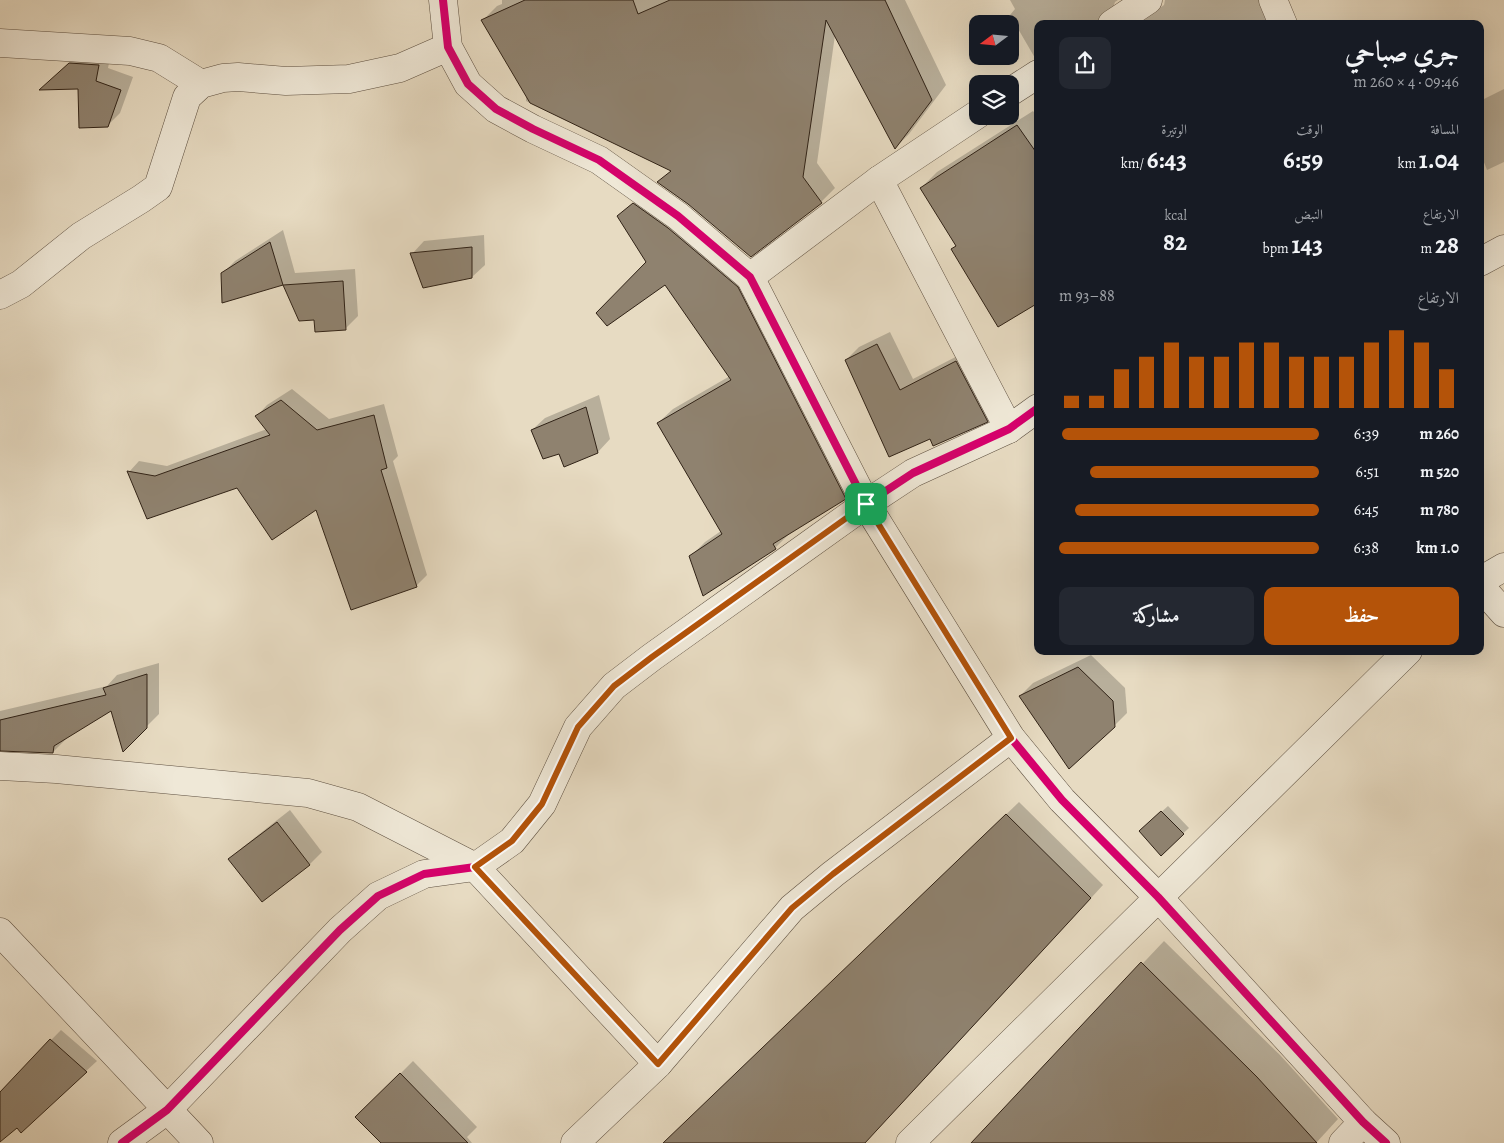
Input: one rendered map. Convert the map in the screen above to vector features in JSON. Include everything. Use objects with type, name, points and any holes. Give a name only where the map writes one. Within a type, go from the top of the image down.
[{"type":"street","points":[[443,0],[448,47],[468,84],[496,109],[533,129],[599,160],[678,216],[750,276],[866,504],[1011,738],[1062,800],[1158,897],[1363,1122],[1386,1143]]},
{"type":"street","points":[[1118,20],[1148,0]]},
{"type":"street","points":[[1273,0],[1281,20]]},
{"type":"street","points":[[0,43],[130,51],[159,58],[201,84]]},
{"type":"street","points":[[0,295],[21,284],[81,236],[158,187],[187,97],[201,84],[223,78],[238,77],[286,81],[349,79],[400,68],[448,47]]},
{"type":"street","points":[[1019,86],[1034,77]]},
{"type":"street","points":[[750,276],[879,180],[969,120]]},
{"type":"street","points":[[879,180],[1008,429]]},
{"type":"street","points":[[1484,260],[1504,250]]},
{"type":"street","points":[[122,1143],[167,1110],[340,930],[378,896],[424,874],[475,867],[512,841],[542,804],[578,727],[614,686],[866,504],[913,473],[1008,429],[1034,411]]},
{"type":"street","points":[[1484,579],[1504,567]]},
{"type":"street","points":[[1484,590],[1504,613]]},
{"type":"street","points":[[915,1141],[1158,897],[1404,655]]},
{"type":"street","points":[[574,1143],[658,1064],[792,908],[833,874],[1011,738]]},
{"type":"street","points":[[0,766],[64,770],[308,793],[358,807],[475,867],[658,1064]]},
{"type":"street","points":[[0,932],[199,1143]]},
{"type":"street","points":[[1344,1143],[1363,1122]]},
{"type":"building","points":[[525,0],[633,0],[638,14],[670,0],[885,0],[932,100],[895,149],[826,20],[803,177],[822,203],[751,257],[688,204],[657,182],[671,171],[530,103],[481,20]]},
{"type":"building","points":[[69,63],[99,65],[96,81],[121,90],[108,127],[79,128],[78,89],[39,90]]},
{"type":"building","points":[[1017,125],[1034,149],[1034,305],[998,327],[951,249],[956,246],[920,188]]},
{"type":"building","points":[[633,203],[668,228],[738,287],[846,499],[773,544],[776,549],[703,596],[689,556],[722,534],[657,423],[731,380],[665,285],[607,326],[596,313],[646,262],[617,216]]},
{"type":"building","points":[[270,242],[283,285],[222,303],[221,273]]},
{"type":"building","points":[[472,247],[472,278],[423,288],[410,253]]},
{"type":"building","points":[[343,281],[346,330],[315,332],[314,320],[299,321],[283,285]]},
{"type":"building","points":[[877,344],[900,390],[956,361],[988,422],[933,446],[930,439],[889,457],[845,360]]},
{"type":"building","points":[[281,400],[317,430],[374,415],[387,468],[381,470],[417,587],[351,610],[316,510],[272,540],[237,488],[147,519],[127,471],[155,476],[270,435],[255,416]]},
{"type":"building","points":[[586,407],[598,453],[564,467],[559,454],[543,459],[531,430]]},
{"type":"building","points":[[1078,667],[1113,701],[1115,727],[1069,769],[1019,696]]},
{"type":"building","points":[[147,674],[147,728],[123,752],[111,711],[54,746],[53,753],[0,751],[0,720],[106,695],[103,688]]},
{"type":"building","points":[[1161,811],[1184,834],[1161,856],[1139,831]]},
{"type":"building","points":[[1006,814],[1091,898],[865,1143],[663,1143]]},
{"type":"building","points":[[277,822],[310,865],[262,902],[228,859]]},
{"type":"building","points":[[1141,962],[1257,1077],[1317,1143],[971,1143]]},
{"type":"building","points":[[50,1039],[87,1072],[21,1133],[17,1128],[0,1142],[0,1092]]},
{"type":"building","points":[[400,1073],[468,1143],[381,1143],[355,1117]]},
{"type":"cycle path","points":[[443,0],[448,47],[468,84],[496,109],[533,129],[599,160],[678,216],[750,277],[866,504],[1011,738],[1062,800],[1158,897],[1363,1122],[1386,1143]]},
{"type":"cycle path","points":[[122,1143],[167,1110],[340,930],[378,896],[424,874],[475,867],[512,841],[542,804],[578,727],[614,686],[866,504],[913,473],[1009,429],[1034,411]]},
{"type":"route","points":[[866,504],[1011,738],[833,874],[792,908],[658,1064],[475,867],[512,841],[542,804],[578,727],[614,686],[866,504]]}]
